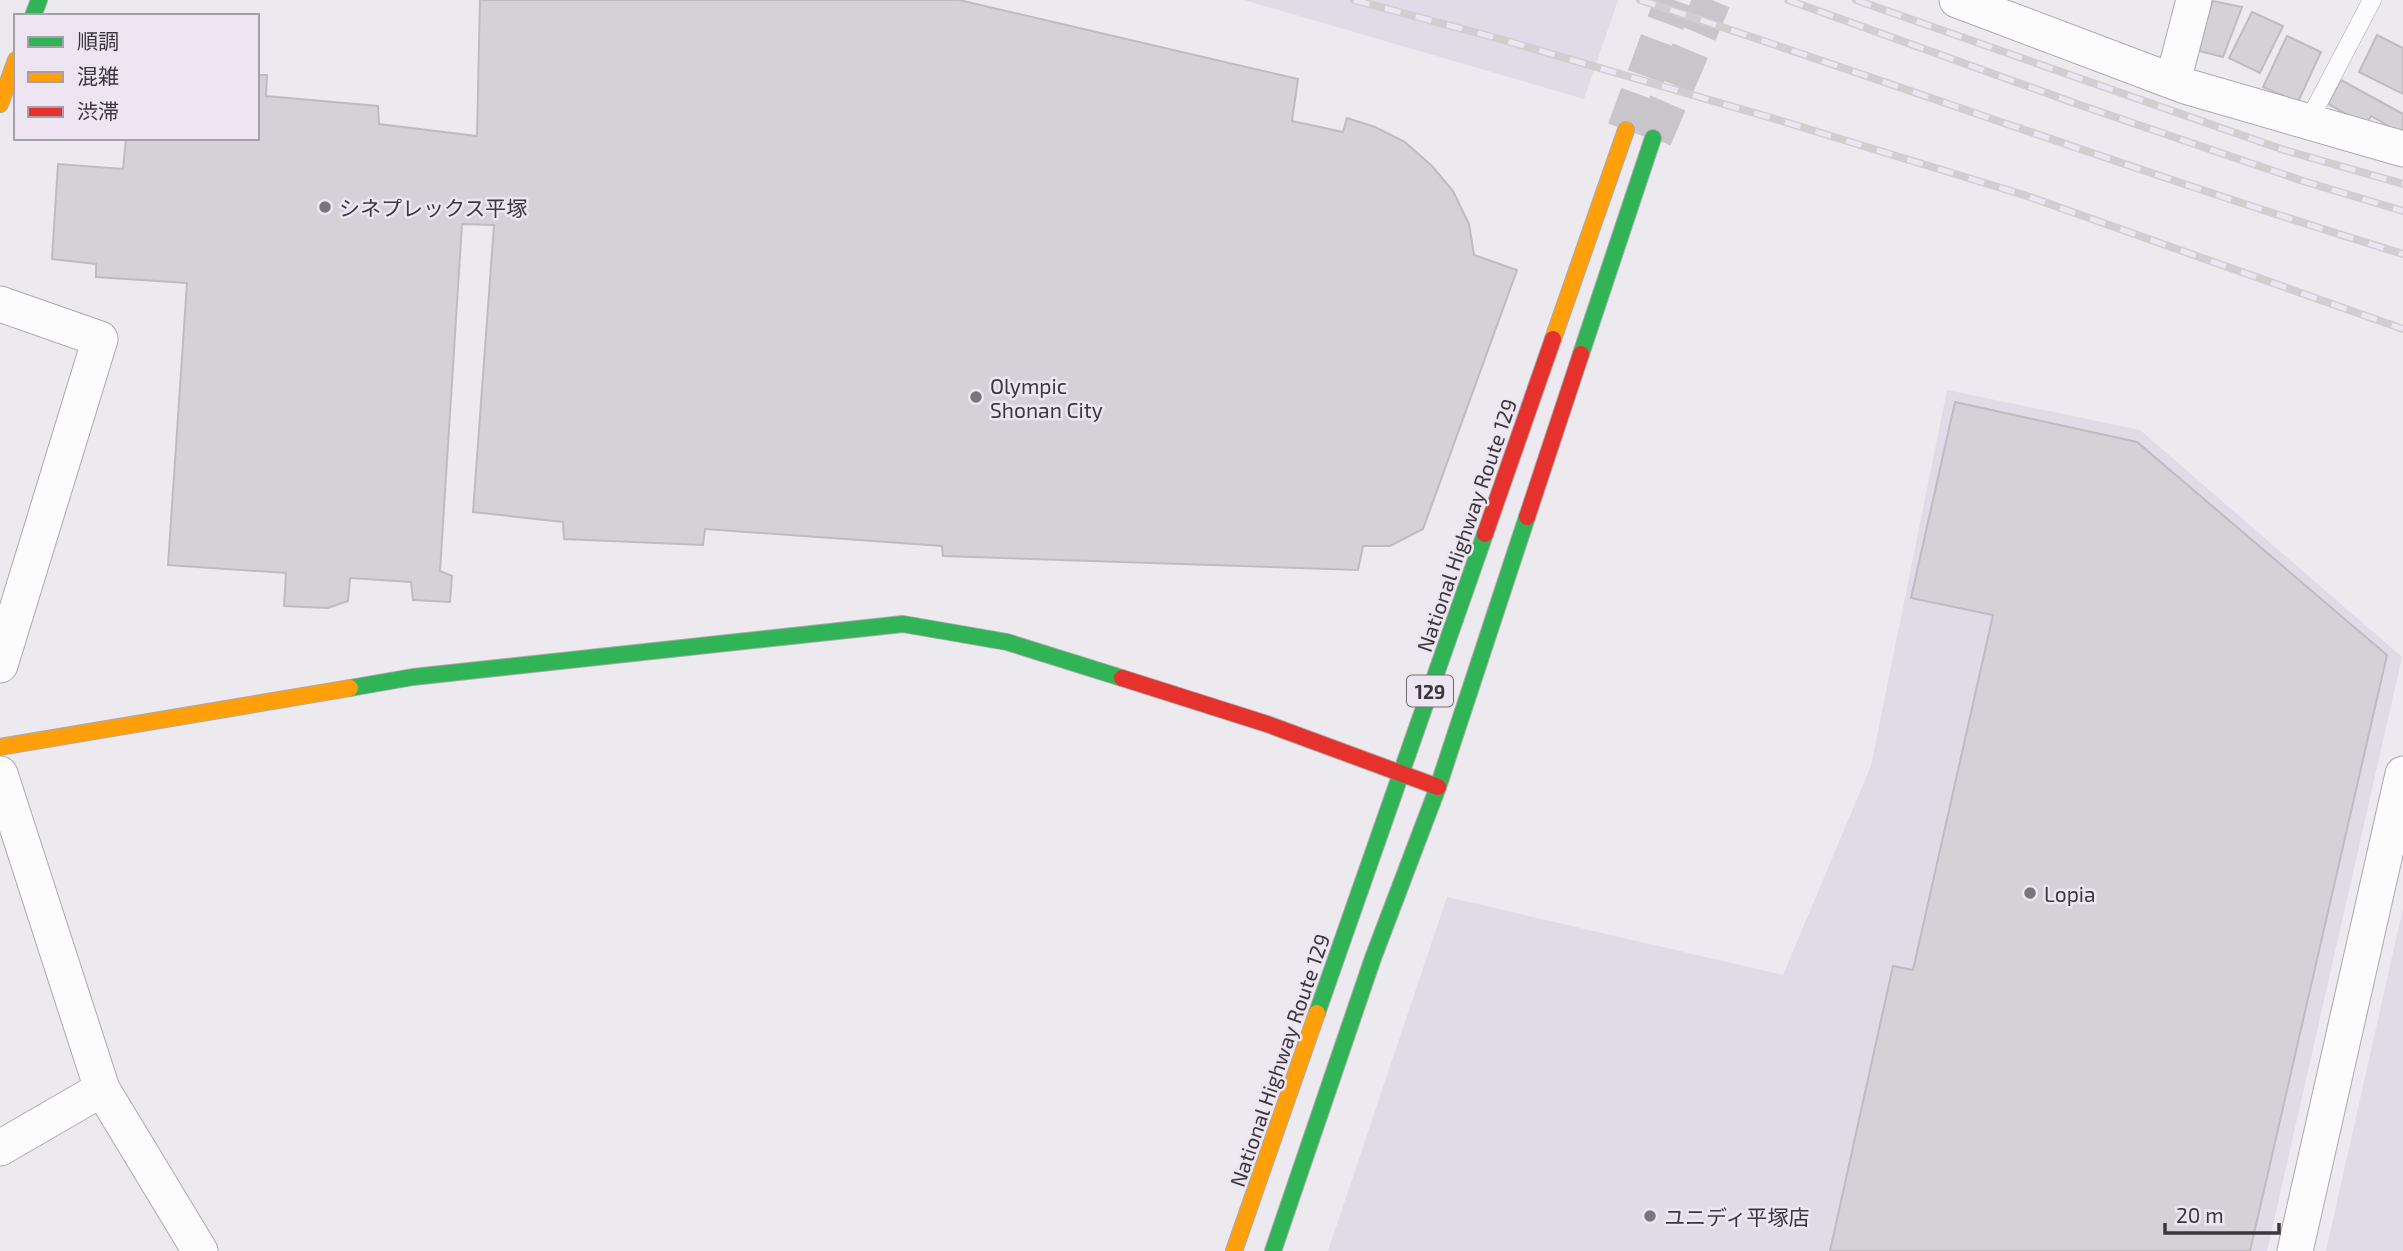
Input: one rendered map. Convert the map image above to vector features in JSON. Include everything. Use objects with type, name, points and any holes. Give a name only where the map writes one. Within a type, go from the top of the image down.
[{"type":"main road","name":"National Highway Route 129","points":[[1234,1251],[1626,130]]},
{"type":"main road","name":"129","points":[[1269,1246],[1373,958],[1438,788],[1653,138]]},
{"type":"main road","points":[[0,747],[413,677],[903,624],[1021,646],[1267,724],[1438,788]]},
{"type":"street","points":[[1958,0],[2173,81],[2403,149]]},
{"type":"street","points":[[2173,81],[2194,0]]},
{"type":"street","points":[[0,304],[100,339],[0,665]]},
{"type":"street","points":[[0,774],[102,1089],[200,1251]]},
{"type":"street","points":[[2295,1251],[2403,774]]},
{"type":"street","points":[[0,1148],[102,1089]]},
{"type":"lane","points":[[2308,122],[2372,0]]},
{"type":"shaded area","points":[[1244,0],[1618,0],[1584,99]]},
{"type":"shaded area","name":"ユニディ平塚店","points":[[1947,390],[2140,430],[2402,657],[2267,1251],[1328,1251],[1447,897],[1783,975],[1871,766]]},
{"type":"shaded area","points":[[2403,908],[2403,1251],[2326,1251]]},
{"type":"building","name":"Olympic Shonan City","points":[[480,0],[959,0],[1298,79],[1292,121],[1343,132],[1347,118],[1375,127],[1405,142],[1432,166],[1453,191],[1469,224],[1474,255],[1517,270],[1423,529],[1390,546],[1363,546],[1358,570],[943,556],[942,546],[705,529],[703,545],[564,539],[563,522],[473,512],[494,225],[462,224],[440,571],[452,576],[450,602],[413,600],[411,582],[350,578],[348,601],[328,608],[284,606],[286,573],[168,565],[187,283],[96,277],[96,264],[52,259],[58,164],[123,169],[126,140],[259,140],[259,75],[267,75],[266,96],[378,106],[379,124],[477,136]]},
{"type":"building","points":[[2213,1],[2242,7],[2223,57],[2196,50]]},
{"type":"building","points":[[2252,12],[2283,26],[2260,73],[2229,58]]},
{"type":"building","points":[[2377,35],[2403,48],[2403,94],[2359,72]]},
{"type":"building","points":[[2287,36],[2321,52],[2298,102],[2263,87]]},
{"type":"building","points":[[2341,80],[2403,114],[2401,133],[2371,116],[2366,125],[2328,104]]},
{"type":"building","name":"ユニディ平塚店","points":[[1955,402],[2137,442],[2387,655],[2250,1251],[1830,1251],[1893,966],[1913,970],[1993,615],[1911,598]]},
{"type":"tunnel","points":[[1626,130],[1674,0]]},
{"type":"tunnel","points":[[1653,138],[1712,0]]},
{"type":"railway","points":[[1354,0],[1500,39],[1775,119],[2024,195],[2403,329]]},
{"type":"railway","points":[[1640,0],[2212,193],[2403,254]]},
{"type":"railway","points":[[1788,0],[2077,104],[2303,181],[2403,211]]},
{"type":"railway","points":[[1856,0],[2284,150],[2403,184]]},
{"type":"traffic: fast","points":[[34,14],[39,0]]},
{"type":"traffic: fast","points":[[1581,354],[1653,138]]},
{"type":"traffic: fast","points":[[1273,1251],[1373,958],[1438,787],[1527,517]]},
{"type":"traffic: fast","points":[[1317,1013],[1485,534]]},
{"type":"traffic: fast","points":[[350,688],[413,677],[903,624],[1007,642],[1122,678]]},
{"type":"traffic: slow","points":[[0,104],[14,66]]},
{"type":"traffic: slow","points":[[1553,339],[1626,130]]},
{"type":"traffic: slow","points":[[0,747],[350,688]]},
{"type":"traffic: slow","points":[[1234,1251],[1317,1013]]},
{"type":"traffic: jam","points":[[1485,534],[1553,339]]},
{"type":"traffic: jam","points":[[1527,517],[1581,354]]},
{"type":"traffic: jam","points":[[1122,678],[1267,724],[1438,787]]},
{"type":"place","name":"シネプレックス平塚","points":[[325,207]]},
{"type":"place","name":"Olympic Shonan City","points":[[976,397]]},
{"type":"place","name":"Lopia","points":[[2030,893]]},
{"type":"place","name":"ユニディ平塚店","points":[[1650,1216]]}]
